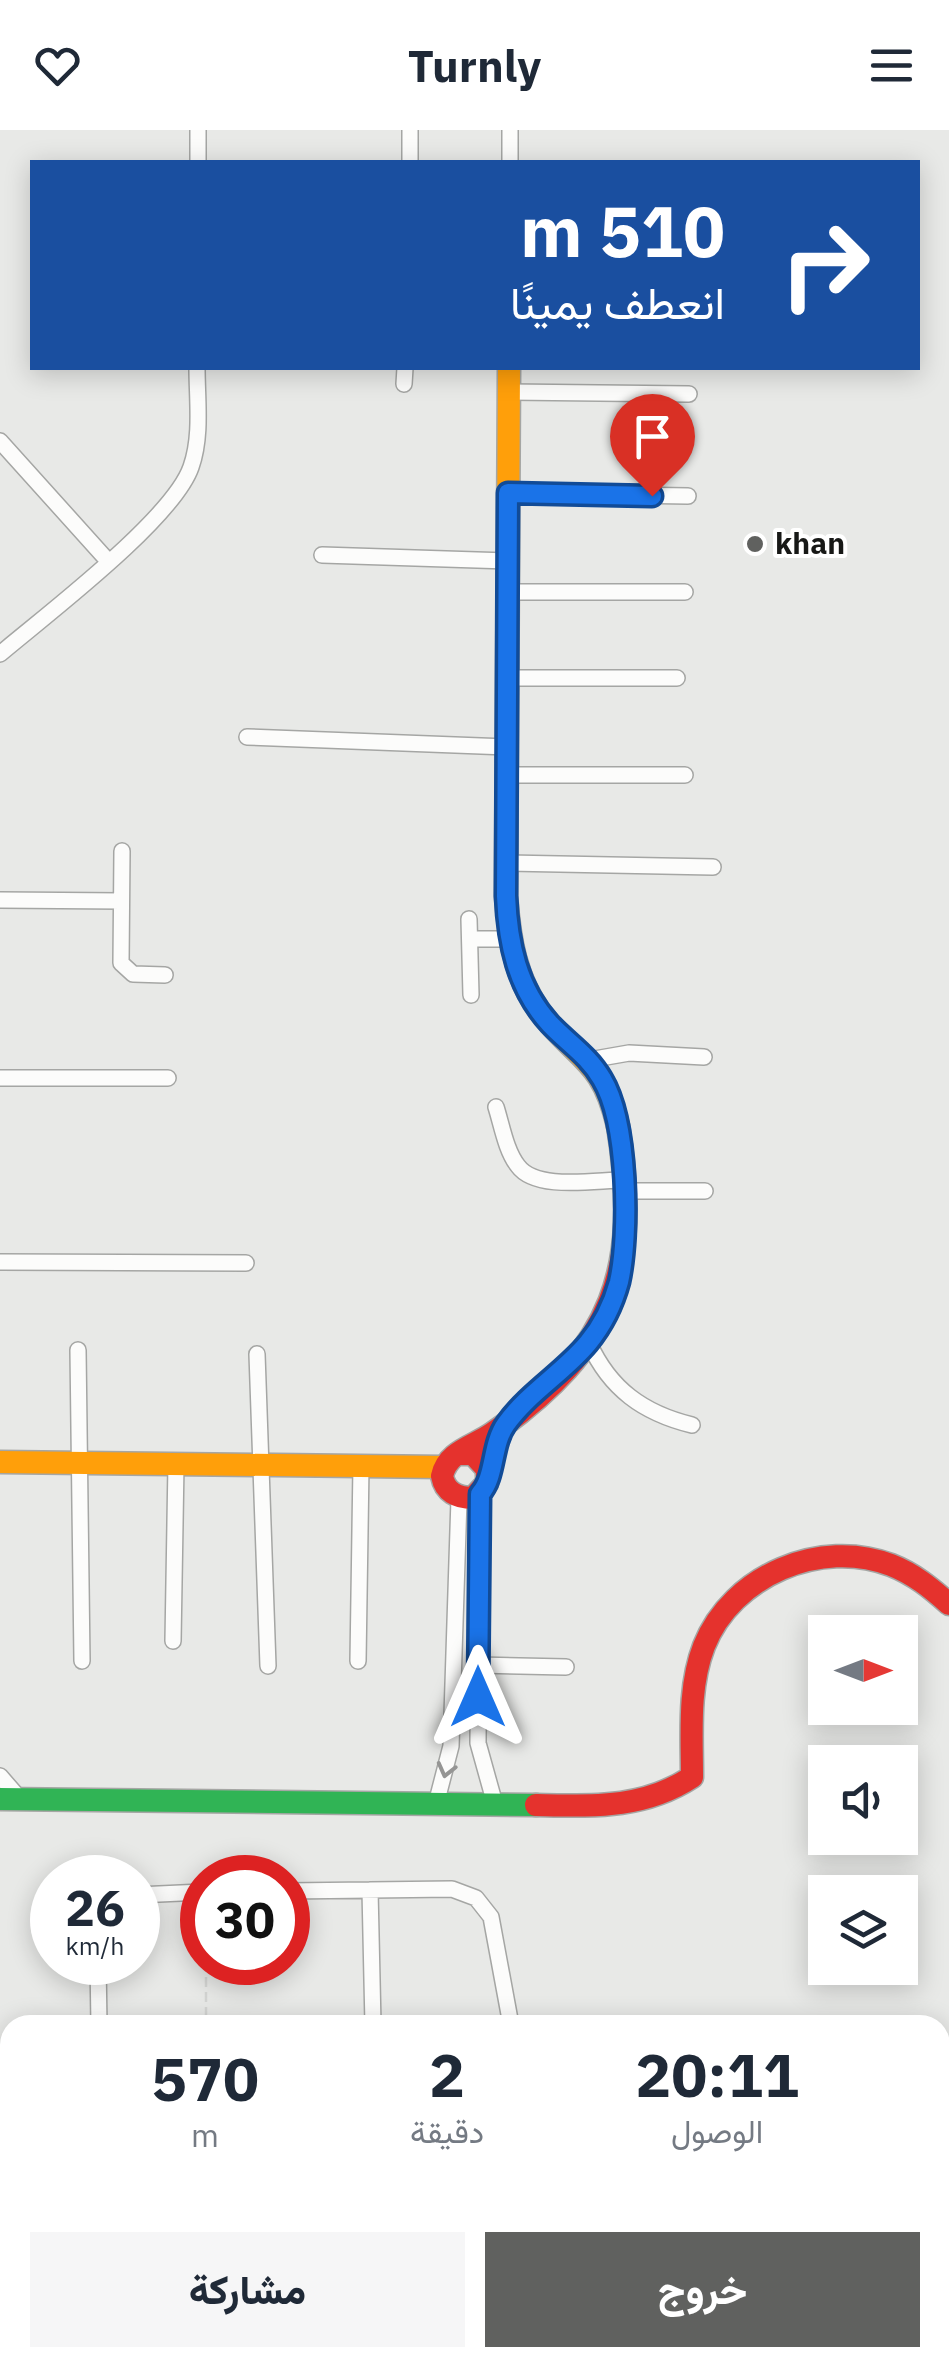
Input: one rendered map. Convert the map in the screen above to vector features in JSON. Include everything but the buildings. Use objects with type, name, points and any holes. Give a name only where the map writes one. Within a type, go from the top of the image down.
[{"type":"street","points":[[198,130],[198,160]]},
{"type":"street","points":[[410,130],[410,160]]},
{"type":"street","points":[[510,130],[510,160]]},
{"type":"street","points":[[0,654],[161,512],[186,479],[197,438],[197,370]]},
{"type":"street","points":[[476,1490],[444,1486],[452,1461],[506,1424],[588,1342],[606,1316],[618,1282],[623,1244],[621,1135],[614,1103],[589,1060],[539,1011],[520,978],[510,939],[506,863],[509,370]]},
{"type":"street","points":[[509,392],[689,394]]},
{"type":"street","points":[[0,441],[108,561]]},
{"type":"street","points":[[508,493],[688,496]]},
{"type":"street","points":[[322,555],[508,561]]},
{"type":"street","points":[[508,592],[685,592]]},
{"type":"street","points":[[507,678],[677,678]]},
{"type":"street","points":[[247,737],[507,747]]},
{"type":"street","points":[[507,775],[685,775]]},
{"type":"street","points":[[122,851],[122,967],[133,974],[165,975]]},
{"type":"street","points":[[506,863],[713,867]]},
{"type":"street","points":[[0,900],[121,900]]},
{"type":"street","points":[[470,919],[472,995]]},
{"type":"street","points":[[470,939],[510,939]]},
{"type":"street","points":[[589,1060],[629,1054],[704,1057]]},
{"type":"street","points":[[0,1078],[168,1078]]},
{"type":"street","points":[[496,1107],[512,1158],[530,1177],[546,1182],[705,1191]]},
{"type":"street","points":[[0,1262],[246,1263]]},
{"type":"street","points":[[588,1342],[605,1373],[628,1398],[659,1416],[692,1425]]},
{"type":"street","points":[[78,1350],[82,1661]]},
{"type":"street","points":[[257,1354],[268,1666]]},
{"type":"street","points":[[495,1804],[480,1758],[478,1728],[476,1490],[506,1424]]},
{"type":"street","points":[[0,1462],[361,1466],[480,1458],[453,1727],[448,1764],[436,1804]]},
{"type":"street","points":[[173,1640],[176,1464]]},
{"type":"street","points":[[358,1662],[361,1466]]},
{"type":"street","points":[[0,1776],[10,1798],[621,1805],[665,1794],[692,1778],[693,1692],[705,1644],[733,1602],[756,1582],[782,1568],[820,1556],[858,1556],[912,1574],[949,1604]]},
{"type":"street","points":[[478,1666],[566,1667]]},
{"type":"street","points":[[453,1727],[478,1728]]},
{"type":"street","points":[[310,1891],[452,1889],[476,1898],[485,1906],[494,1928],[509,2015]]},
{"type":"street","points":[[370,1890],[373,2015]]},
{"type":"street","points":[[98,1985],[99,2015]]},
{"type":"path","points":[[206,1985],[206,2015]]},
{"type":"traffic: fast","points":[[0,1799],[536,1805]]},
{"type":"traffic: slow","points":[[509,370],[509,927],[519,972],[532,1000],[596,1073],[618,1126]]},
{"type":"traffic: slow","points":[[0,1462],[444,1467]]},
{"type":"traffic: jam","points":[[460,1454],[473,1454],[487,1469],[487,1483],[473,1498],[449,1490],[442,1476],[445,1468],[463,1450],[493,1433],[534,1401],[567,1369],[592,1336],[610,1301],[625,1222],[618,1126]]},
{"type":"traffic: jam","points":[[536,1805],[597,1805],[636,1800],[692,1777],[693,1694],[704,1646],[717,1621],[735,1600],[782,1569],[836,1556],[864,1558],[907,1573],[949,1604]]},
{"type":"place","name":"khan","points":[[755,544]]},
{"type":"route","points":[[478,1697],[480,1494],[488,1483],[495,1449],[506,1424],[578,1354],[606,1316],[618,1282],[623,1244],[624,1180],[614,1103],[589,1060],[551,1025],[529,995],[514,960],[507,920],[508,493],[652,496]]}]
